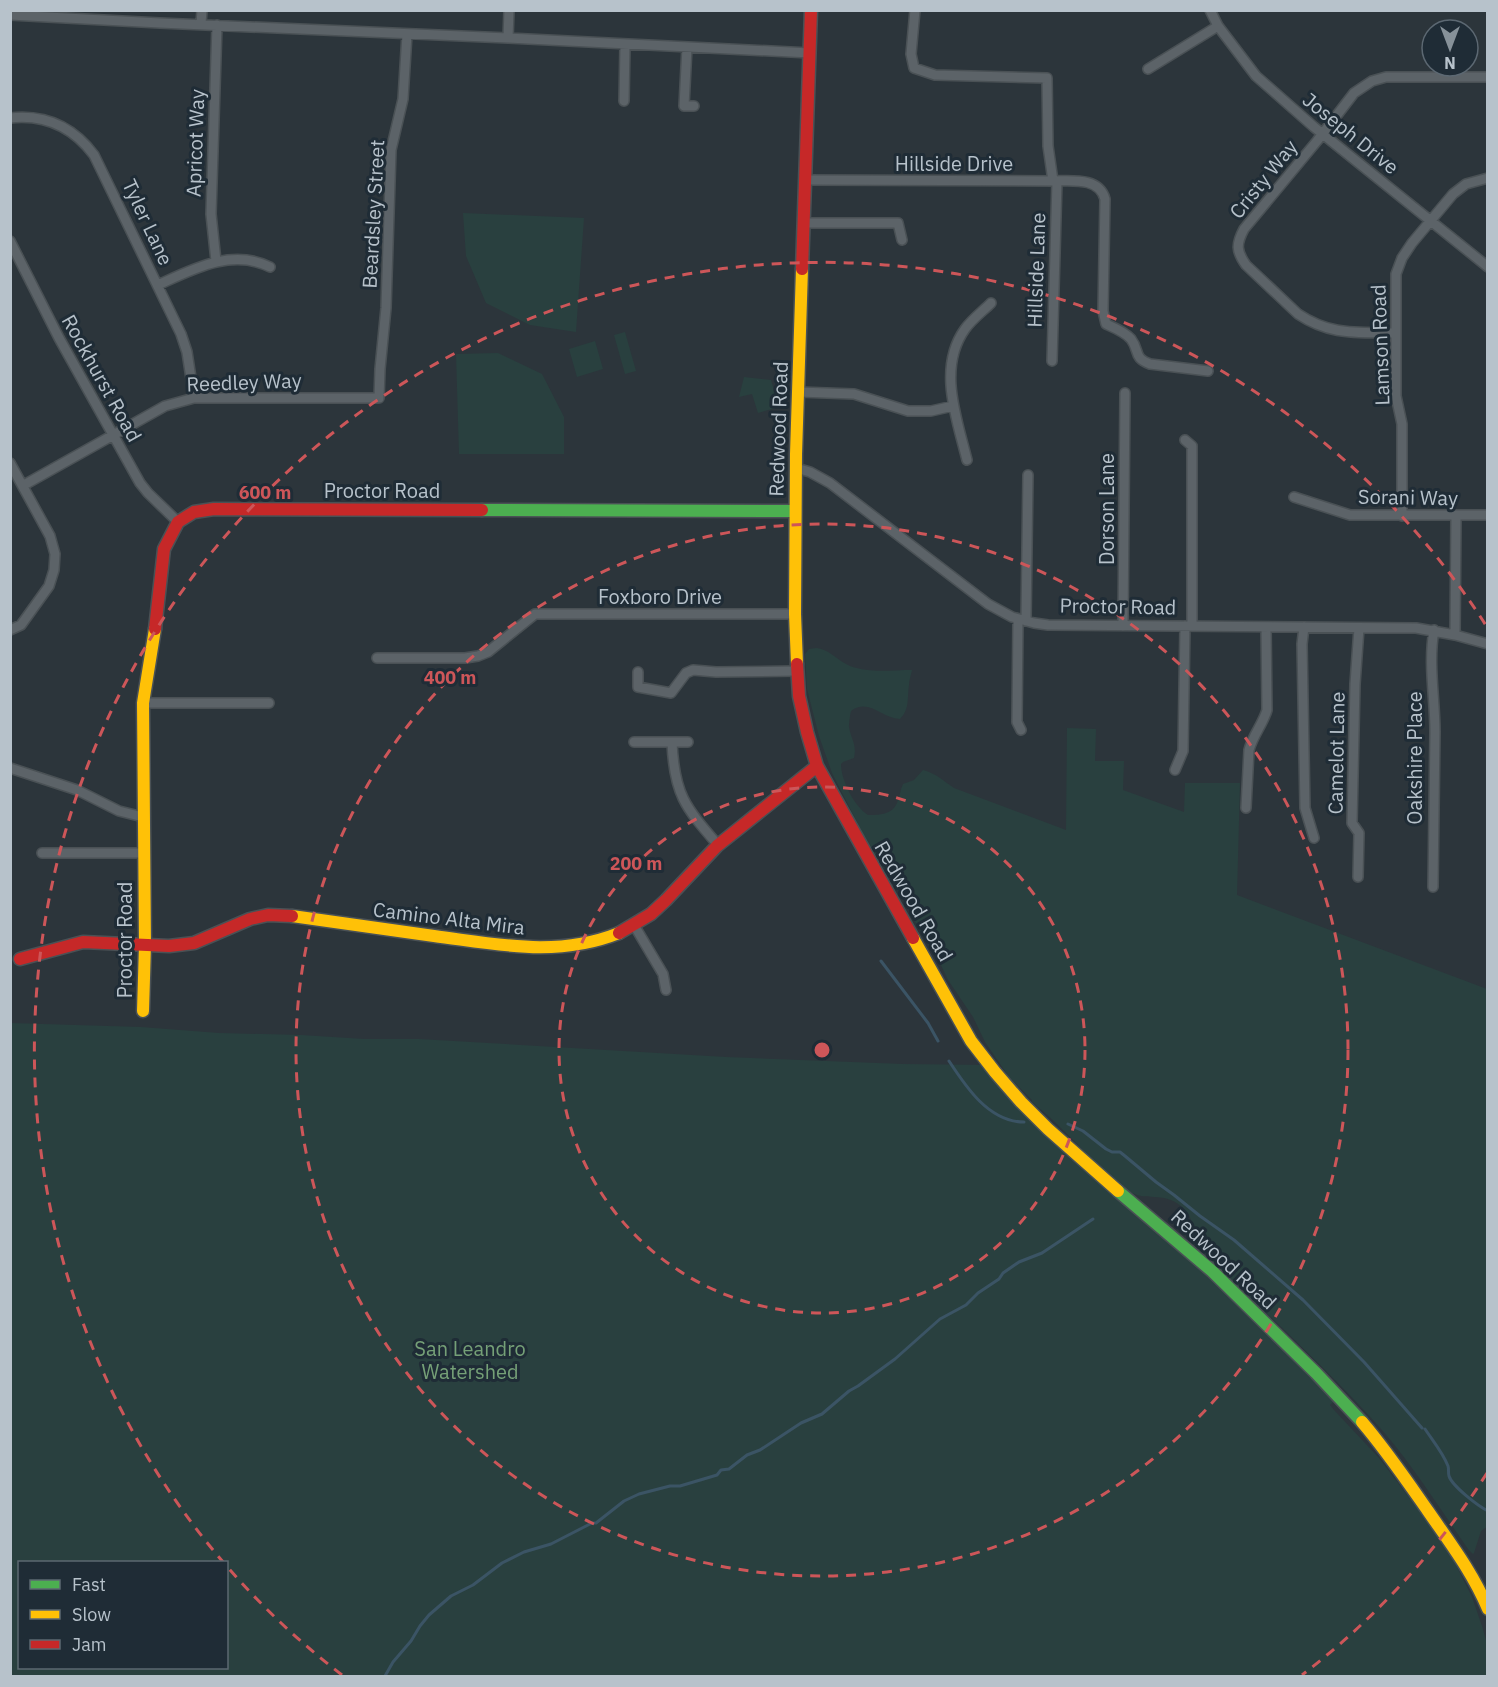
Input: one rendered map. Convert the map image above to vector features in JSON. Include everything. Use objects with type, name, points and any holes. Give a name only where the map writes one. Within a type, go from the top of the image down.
[{"type":"street","points":[[201,24],[202,10]]},
{"type":"street","points":[[508,38],[509,10]]},
{"type":"street","name":"Redwood Road","points":[[811,10],[796,468],[795,614],[797,671],[804,721],[817,766],[968,1036],[988,1065],[1035,1118],[1101,1178],[1198,1258],[1346,1405],[1379,1443],[1462,1558],[1488,1609]]},
{"type":"street","name":"Hillside Lane","points":[[915,10],[911,54],[914,69],[935,75],[1047,78],[1048,146],[1055,181],[1052,361]]},
{"type":"street","name":"Joseph Drive","points":[[1210,10],[1218,26],[1256,76],[1323,134],[1488,267]]},
{"type":"street","points":[[10,15],[24,13],[118,15],[217,25],[810,53]]},
{"type":"street","name":"Apricot Way","points":[[216,261],[211,214],[217,25]]},
{"type":"street","points":[[1148,69],[1218,26]]},
{"type":"street","name":"Beardsley Street","points":[[379,398],[386,308],[391,150],[403,99],[407,34]]},
{"type":"street","points":[[624,101],[625,45]]},
{"type":"street","points":[[687,48],[684,105],[694,106]]},
{"type":"street","name":"Cristy Way","points":[[1395,333],[1330,330],[1298,314],[1254,274],[1239,256],[1239,239],[1244,229],[1354,93],[1372,81],[1392,77],[1488,77]]},
{"type":"street","name":"Tyler Lane","points":[[10,118],[46,119],[61,125],[85,142],[94,154],[158,285],[187,351],[194,398]]},
{"type":"street","name":"Lamson Road","points":[[1402,516],[1402,424],[1396,396],[1396,274],[1402,258],[1453,194],[1476,180],[1488,178]]},
{"type":"street","name":"Hillside Drive","points":[[806,180],[1055,181],[1096,184],[1101,188],[1105,199],[1102,311],[1107,324],[1130,338],[1137,356],[1142,361],[1208,371]]},
{"type":"street","points":[[804,223],[898,224],[902,240]]},
{"type":"street","name":"Rockhurst Road","points":[[10,241],[55,330],[143,488],[178,522]]},
{"type":"street","points":[[158,285],[216,261],[243,259],[260,261],[270,267]]},
{"type":"street","points":[[968,460],[953,406],[951,362],[965,329],[992,303]]},
{"type":"street","points":[[799,392],[854,394],[908,411],[931,411],[953,406]]},
{"type":"street","name":"Dorson Lane","points":[[1123,626],[1125,393]]},
{"type":"street","name":"Reedley Way","points":[[24,485],[165,406],[194,398],[379,398]]},
{"type":"street","points":[[1175,770],[1183,751],[1189,626],[1192,446],[1185,440]]},
{"type":"street","points":[[10,463],[50,536],[55,554],[54,570],[49,586],[21,625],[10,630]]},
{"type":"street","name":"Proctor Road","points":[[796,468],[810,472],[830,483],[975,595],[1000,611],[1022,620],[1047,625],[1416,628],[1455,634],[1488,644]]},
{"type":"street","points":[[1021,730],[1017,722],[1028,476]]},
{"type":"street","name":"Sorani Way","points":[[1294,497],[1350,514],[1488,515]]},
{"type":"street","name":"Proctor Road","points":[[143,1011],[145,945],[143,702],[164,549],[178,522],[194,512],[214,509],[795,511]]},
{"type":"street","points":[[1455,634],[1456,516]]},
{"type":"street","name":"Foxboro Drive","points":[[377,658],[477,656],[488,652],[535,614],[795,614]]},
{"type":"street","points":[[1246,808],[1249,750],[1267,710],[1266,627]]},
{"type":"street","points":[[1304,627],[1302,644],[1305,808],[1314,838]]},
{"type":"street","name":"Camelot Lane","points":[[1358,877],[1359,833],[1352,823],[1355,684],[1359,628]]},
{"type":"street","name":"Oakshire Place","points":[[1432,886],[1435,714],[1432,694],[1432,641],[1434,630]]},
{"type":"street","points":[[638,672],[638,687],[668,694],[674,691],[686,674],[693,670],[797,671]]},
{"type":"street","points":[[143,702],[269,703]]},
{"type":"street","points":[[634,742],[688,742]]},
{"type":"street","points":[[672,742],[673,765],[680,793],[696,820],[718,845]]},
{"type":"street","name":"Camino Alta Mira","points":[[20,959],[83,942],[169,946],[194,943],[250,919],[268,915],[524,948],[567,948],[594,942],[611,937],[634,925],[665,901],[718,845],[817,766]]},
{"type":"street","points":[[10,768],[77,790],[119,811],[143,817]]},
{"type":"street","points":[[42,853],[143,853]]},
{"type":"street","points":[[634,925],[663,974],[666,990]]},
{"type":"green space","points":[[463,213],[584,218],[576,332],[530,325],[486,303],[466,256]]},
{"type":"green space","points":[[625,332],[636,371],[625,374],[614,335]]},
{"type":"green space","points":[[595,341],[603,369],[577,377],[569,349]]},
{"type":"green space","points":[[498,353],[542,374],[564,417],[564,454],[459,454],[456,354]]},
{"type":"green space","points":[[744,377],[771,380],[779,407],[758,413],[752,394],[739,397]]},
{"type":"green space","points":[[817,648],[829,652],[846,664],[861,669],[912,670],[907,707],[900,719],[864,707],[851,711],[849,727],[855,753],[854,758],[841,764],[846,785],[853,799],[868,815],[892,810],[897,803],[903,784],[914,780],[923,770],[936,775],[954,788],[1066,830],[1067,728],[1096,729],[1095,761],[1124,761],[1123,790],[1184,812],[1185,783],[1240,783],[1237,895],[1487,989],[1488,1526],[1481,1531],[1473,1554],[1411,1467],[1373,1420],[1184,1233],[1191,1221],[1185,1209],[1168,1199],[1141,1196],[1128,1191],[1108,1175],[1009,1077],[985,1042],[973,1017],[948,980],[907,906],[864,836],[832,773],[819,736],[807,689],[805,654],[809,649]]},
{"type":"green space","name":"San Leandro Watershed","points":[[10,1023],[141,1027],[219,1033],[364,1039],[419,1039],[726,1057],[988,1065],[1035,1118],[1198,1258],[1338,1397],[1330,1405],[1379,1458],[1454,1561],[1472,1597],[1482,1626],[1487,1644],[1487,1676],[11,1676]]},
{"type":"waterway","points":[[881,961],[928,1023],[938,1041]]},
{"type":"waterway","points":[[949,1061],[971,1092],[989,1110],[1011,1120],[1024,1122]]},
{"type":"waterway","points":[[1068,1124],[1083,1131],[1106,1149],[1120,1152],[1234,1240],[1303,1300],[1364,1362],[1422,1428]]},
{"type":"waterway","points":[[385,1676],[429,1615],[451,1596],[473,1585],[502,1563],[596,1523],[624,1501],[639,1494],[670,1486],[680,1486],[729,1469],[747,1455],[760,1450],[801,1423],[822,1414],[849,1391],[895,1359],[940,1319],[966,1305],[978,1293],[999,1279],[1003,1273],[1019,1262],[1042,1253],[1093,1219]]},
{"type":"waterway","points":[[1425,1429],[1446,1461],[1451,1480],[1466,1495],[1488,1511]]},
{"type":"traffic: fast","points":[[482,510],[795,511]]},
{"type":"traffic: fast","points":[[1118,1191],[1212,1271],[1316,1373],[1362,1422]]},
{"type":"traffic: slow","points":[[797,664],[796,454],[802,269]]},
{"type":"traffic: slow","points":[[143,1011],[145,945],[143,703],[155,629]]},
{"type":"traffic: slow","points":[[292,916],[527,947],[573,945],[596,941],[619,933]]},
{"type":"traffic: slow","points":[[913,938],[971,1041],[995,1072],[1048,1129],[1118,1191]]},
{"type":"traffic: slow","points":[[1362,1422],[1453,1547],[1488,1609]]},
{"type":"traffic: jam","points":[[802,269],[811,10]]},
{"type":"traffic: jam","points":[[155,629],[164,549],[178,522],[194,512],[214,509],[482,510]]},
{"type":"traffic: jam","points":[[797,664],[799,696],[817,766],[913,938]]},
{"type":"traffic: jam","points":[[619,933],[651,914],[717,846],[817,766]]},
{"type":"traffic: jam","points":[[20,959],[83,942],[169,946],[194,943],[250,919],[268,915],[292,916]]}]
